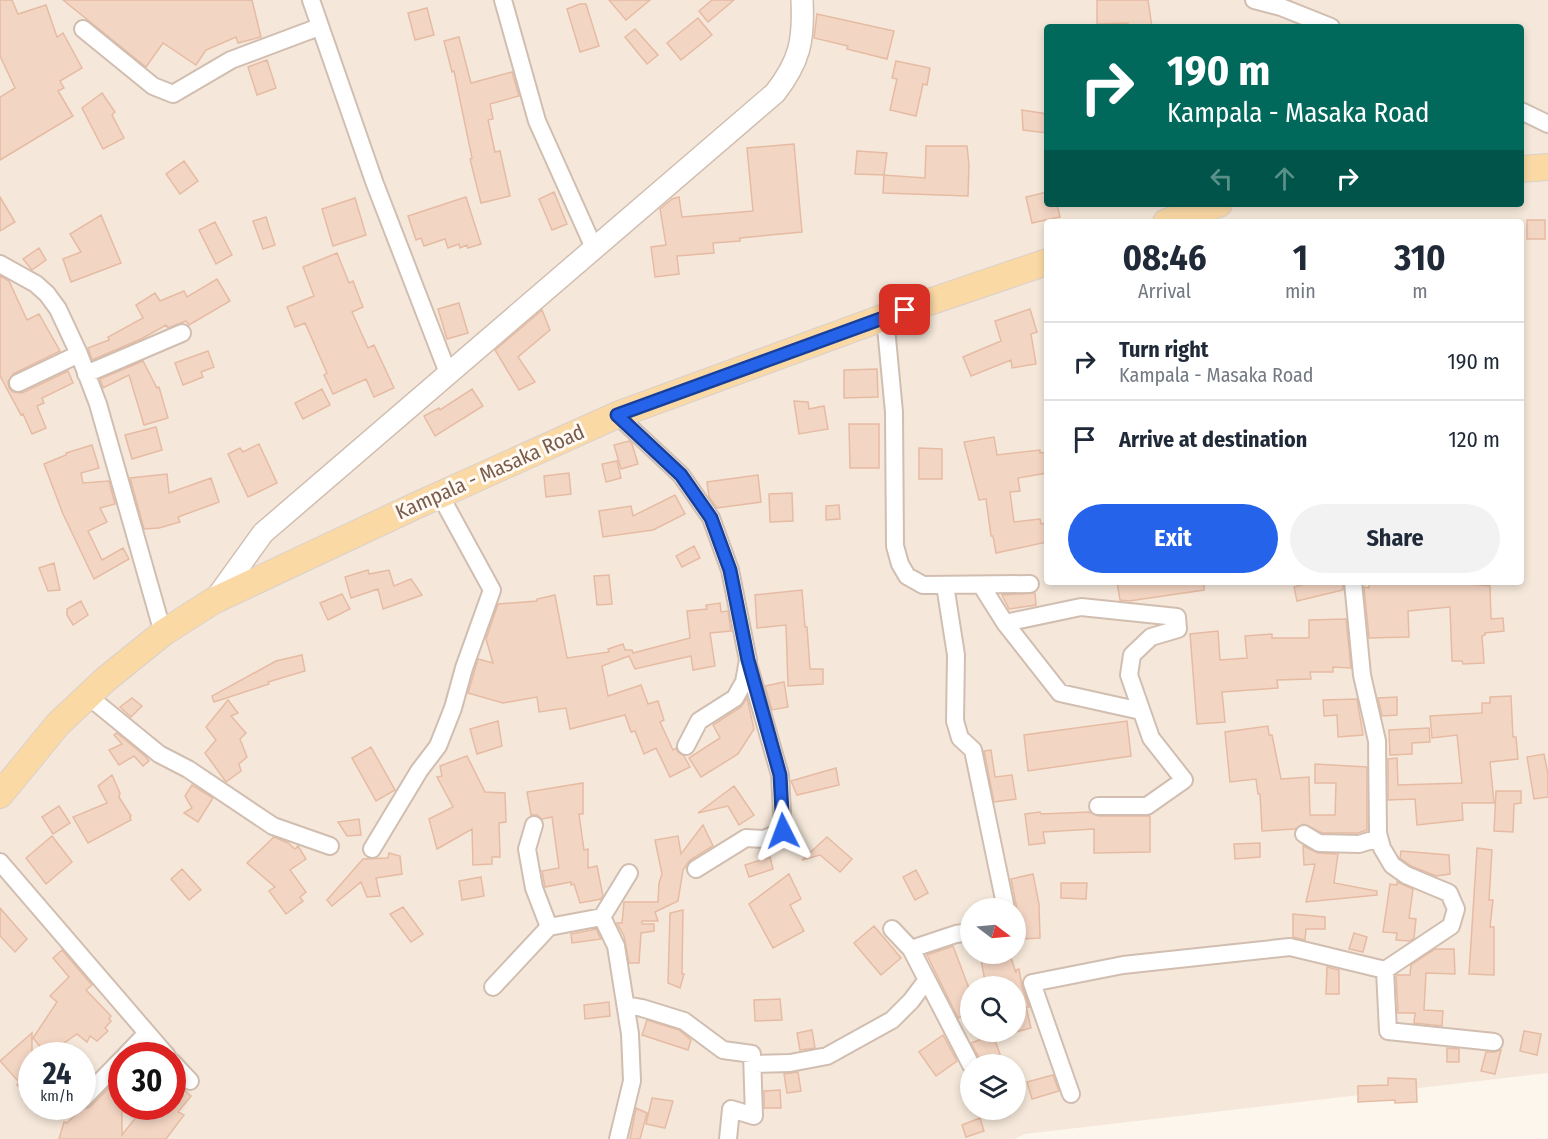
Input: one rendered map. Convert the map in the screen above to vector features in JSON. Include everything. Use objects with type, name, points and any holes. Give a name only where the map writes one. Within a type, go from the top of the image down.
[{"type":"main road","points":[[1524,170],[1548,167]]},
{"type":"main road","points":[[1182,219],[1212,207]]},
{"type":"main road","name":"Kampala - Masaka Road","points":[[0,795],[58,724],[88,696],[164,633],[213,601],[617,415],[885,317],[1044,263]]},
{"type":"street","points":[[310,0],[375,184],[448,373]]},
{"type":"street","points":[[503,0],[537,121],[594,248]]},
{"type":"street","points":[[213,601],[263,533],[775,93],[788,76],[799,49],[803,28],[802,0]]},
{"type":"street","points":[[1254,0],[1281,7],[1324,24]]},
{"type":"street","points":[[83,29],[153,86],[173,94],[231,60],[319,27]]},
{"type":"street","points":[[1524,112],[1548,124]]},
{"type":"street","points":[[0,264],[36,284],[47,294],[58,309],[79,354],[98,404],[164,633]]},
{"type":"street","points":[[885,317],[894,412],[895,546],[900,564],[908,576],[923,585],[1030,584]]},
{"type":"street","points":[[86,374],[182,333]]},
{"type":"street","points":[[18,383],[79,354]]},
{"type":"street","points":[[617,415],[681,475],[711,518],[730,570],[748,660],[780,775],[783,831],[764,839],[746,838],[696,869]]},
{"type":"street","points":[[372,849],[419,771],[438,746],[492,590],[440,495]]},
{"type":"street","points":[[945,585],[956,655],[955,721],[960,738],[973,750],[1004,898]]},
{"type":"street","points":[[981,585],[1005,623],[1060,693],[1142,711]]},
{"type":"street","points":[[1071,1094],[1032,983],[1123,965],[1290,947],[1385,970],[1451,926],[1456,909],[1449,893],[1406,875],[1392,865],[1379,838],[1377,741],[1362,675],[1353,585]]},
{"type":"street","points":[[1005,623],[1081,606],[1177,617],[1178,629],[1151,638],[1132,655],[1129,675],[1151,738],[1184,780],[1147,806],[1098,807]]},
{"type":"street","points":[[686,746],[699,721],[735,698],[744,682],[748,660]]},
{"type":"street","points":[[88,696],[159,754],[189,769],[273,826],[330,846]]},
{"type":"street","points":[[534,825],[527,849],[534,888],[549,927]]},
{"type":"street","points":[[1304,834],[1319,843],[1359,844],[1379,838]]},
{"type":"street","points":[[0,862],[155,1042]]},
{"type":"street","points":[[493,987],[549,927],[602,917],[629,873]]},
{"type":"street","points":[[602,917],[616,946],[630,1034],[632,1080],[618,1139]]},
{"type":"street","points":[[892,929],[911,949],[965,1054]]},
{"type":"street","points":[[911,949],[960,933]]},
{"type":"street","points":[[1385,970],[1388,1031],[1494,1042]]},
{"type":"street","points":[[753,1064],[790,1063],[827,1056],[892,1020],[911,1001],[926,981]]},
{"type":"street","points":[[626,1005],[684,1021],[723,1050],[752,1054],[754,1116],[731,1109],[728,1139]]},
{"type":"street","points":[[138,1042],[147,1033]]},
{"type":"street","points":[[96,1086],[108,1074]]},
{"type":"street","points":[[186,1077],[190,1081]]},
{"type":"shaded area","points":[[0,0],[1548,0],[1548,1073],[1025,1134],[1014,1139],[0,1139]]},
{"type":"building","points":[[0,0],[12,0],[18,14],[46,5],[57,37],[63,33],[82,68],[60,81],[64,88],[58,91],[73,116],[0,160],[0,97],[15,88],[0,56]]},
{"type":"building","points":[[63,0],[252,0],[261,37],[238,43],[236,37],[206,50],[196,65],[163,43],[146,67]]},
{"type":"building","points":[[609,0],[650,0],[626,20]]},
{"type":"building","points":[[712,0],[734,0],[708,22],[699,11]]},
{"type":"building","points":[[1097,0],[1148,0],[1152,24],[1097,24]]},
{"type":"building","points":[[586,4],[599,46],[580,52],[567,9]]},
{"type":"building","points":[[427,8],[434,35],[415,40],[408,13]]},
{"type":"building","points":[[817,14],[894,31],[887,59],[814,38]]},
{"type":"building","points":[[698,18],[712,35],[681,60],[667,43]]},
{"type":"building","points":[[635,29],[658,55],[647,64],[625,37]]},
{"type":"building","points":[[459,37],[471,83],[512,72],[519,96],[490,104],[493,119],[488,120],[495,152],[500,151],[510,196],[481,203],[470,159],[472,158],[454,71],[452,72],[444,41]]},
{"type":"building","points":[[267,60],[276,88],[257,95],[248,67]]},
{"type":"building","points":[[896,61],[930,68],[927,85],[923,84],[916,116],[890,110],[897,79],[892,78]]},
{"type":"building","points":[[102,93],[115,112],[112,115],[124,138],[103,149],[82,108]]},
{"type":"building","points":[[1022,110],[1044,114],[1044,133],[1023,130]]},
{"type":"building","points":[[794,144],[802,232],[713,243],[714,253],[677,256],[679,274],[655,277],[651,247],[666,245],[660,209],[672,199],[679,197],[682,217],[753,211],[747,148]]},
{"type":"building","points":[[926,146],[967,146],[968,196],[883,193],[884,175],[925,178]]},
{"type":"building","points":[[857,151],[887,153],[884,175],[855,174]]},
{"type":"building","points":[[184,161],[198,181],[180,194],[166,174]]},
{"type":"building","points":[[554,192],[567,224],[552,230],[539,199]]},
{"type":"building","points":[[1044,193],[1044,207],[1058,207],[1060,217],[1032,223],[1026,197]]},
{"type":"building","points":[[0,197],[15,222],[0,231]]},
{"type":"building","points":[[466,197],[481,244],[460,248],[459,244],[448,248],[445,239],[424,246],[421,238],[416,240],[408,216]]},
{"type":"building","points":[[355,198],[366,235],[333,246],[322,209]]},
{"type":"building","points":[[101,215],[121,263],[71,282],[63,259],[81,252],[70,234]]},
{"type":"building","points":[[266,217],[275,245],[263,249],[253,221]]},
{"type":"building","points":[[1527,220],[1545,220],[1545,239],[1527,239]]},
{"type":"building","points":[[215,222],[232,255],[216,264],[199,230]]},
{"type":"building","points":[[39,248],[46,260],[32,270],[23,259]]},
{"type":"building","points":[[337,253],[349,283],[353,281],[363,307],[352,312],[368,348],[374,345],[394,388],[374,397],[366,379],[333,394],[324,375],[327,373],[305,323],[295,327],[287,307],[314,296],[303,267]]},
{"type":"building","points":[[0,276],[9,281],[27,320],[39,314],[60,351],[13,374],[8,382],[9,388],[13,392],[22,393],[68,371],[73,383],[42,398],[44,403],[37,406],[46,428],[32,434],[0,376]]},
{"type":"building","points":[[217,279],[230,301],[189,325],[186,321],[168,328],[166,325],[141,339],[92,360],[88,348],[109,340],[108,337],[143,318],[136,305],[155,293],[160,301],[184,291],[187,297]]},
{"type":"building","points":[[459,303],[468,333],[447,339],[438,309]]},
{"type":"building","points":[[1030,309],[1037,332],[1031,334],[1036,364],[1012,368],[1011,360],[971,376],[963,357],[1001,341],[995,321]]},
{"type":"building","points":[[542,310],[550,330],[518,357],[535,382],[519,390],[495,350]]},
{"type":"building","points":[[208,351],[214,367],[201,372],[203,377],[183,385],[175,363]]},
{"type":"building","points":[[143,361],[157,388],[159,387],[168,418],[144,425],[129,375],[103,388],[100,379]]},
{"type":"building","points":[[877,369],[878,397],[844,398],[844,370]]},
{"type":"building","points":[[322,389],[330,405],[303,419],[295,403]]},
{"type":"building","points":[[472,389],[483,406],[435,436],[424,416],[439,408],[440,410]]},
{"type":"building","points":[[794,401],[808,402],[809,409],[824,406],[828,429],[799,434]]},
{"type":"building","points":[[849,424],[879,424],[879,468],[850,468]]},
{"type":"building","points":[[156,427],[162,450],[132,459],[125,435]]},
{"type":"building","points":[[994,437],[997,455],[1040,450],[1040,453],[1044,452],[1044,474],[1018,478],[1020,491],[1010,492],[1014,522],[1040,519],[1041,524],[1044,524],[1044,543],[996,553],[993,536],[991,536],[986,499],[979,500],[964,442]]},
{"type":"building","points":[[629,441],[638,464],[621,469],[614,445]]},
{"type":"building","points":[[259,444],[277,483],[248,497],[228,454],[240,448],[243,452]]},
{"type":"building","points":[[92,445],[99,468],[81,473],[83,483],[109,481],[115,504],[100,508],[107,522],[88,531],[102,560],[123,548],[129,559],[94,579],[63,514],[44,464],[66,453]]},
{"type":"building","points":[[919,448],[942,449],[942,479],[919,479]]},
{"type":"building","points":[[617,461],[621,478],[606,482],[602,464]]},
{"type":"building","points":[[569,473],[571,494],[546,497],[544,476]]},
{"type":"building","points":[[167,474],[169,493],[211,478],[219,502],[178,517],[180,522],[159,528],[144,529],[130,478]]},
{"type":"building","points":[[758,475],[761,502],[717,508],[709,497],[707,482]]},
{"type":"building","points":[[792,493],[793,521],[770,522],[769,494]]},
{"type":"building","points":[[675,495],[685,514],[653,530],[603,537],[599,511],[631,506],[633,516]]},
{"type":"building","points":[[839,505],[840,519],[826,520],[826,506]]},
{"type":"building","points":[[694,546],[700,558],[682,567],[676,556]]},
{"type":"building","points":[[54,563],[60,590],[48,591],[39,568]]},
{"type":"building","points":[[368,570],[369,574],[389,570],[394,586],[411,579],[422,595],[383,609],[378,589],[351,598],[345,577]]},
{"type":"building","points":[[609,575],[612,604],[597,605],[594,576]]},
{"type":"building","points":[[1118,585],[1204,585],[1204,590],[1129,601],[1120,600]]},
{"type":"building","points":[[1343,585],[1343,590],[1297,601],[1294,587]]},
{"type":"building","points":[[1369,585],[1490,586],[1491,619],[1503,618],[1504,631],[1485,633],[1482,636],[1484,663],[1463,664],[1462,661],[1452,661],[1450,607],[1408,611],[1409,637],[1369,638],[1364,587],[1369,588]]},
{"type":"building","points":[[802,590],[810,669],[823,669],[823,684],[788,686],[786,625],[757,628],[755,595]]},
{"type":"building","points":[[1035,593],[1036,605],[1009,609],[1002,595]]},
{"type":"building","points":[[342,594],[350,609],[328,620],[320,603]]},
{"type":"building","points":[[555,595],[567,658],[609,652],[608,649],[623,644],[625,650],[632,650],[633,653],[690,638],[687,611],[707,609],[706,605],[720,603],[721,612],[728,611],[731,631],[710,633],[715,666],[693,670],[691,656],[635,669],[629,656],[602,666],[608,696],[641,685],[648,704],[658,701],[664,720],[660,722],[673,750],[676,748],[684,756],[690,767],[670,777],[656,748],[644,754],[635,731],[631,732],[625,715],[570,729],[566,708],[539,712],[537,697],[503,703],[468,693],[478,659],[493,663],[486,639],[498,604],[537,601],[537,599]]},
{"type":"building","points":[[81,601],[88,615],[73,625],[67,615],[67,609]]},
{"type":"building","points":[[1346,619],[1351,668],[1333,667],[1333,672],[1310,672],[1311,679],[1277,680],[1278,688],[1222,692],[1225,722],[1197,724],[1190,634],[1218,631],[1220,660],[1247,658],[1245,636],[1272,634],[1272,638],[1309,638],[1309,620]]},
{"type":"building","points":[[302,655],[305,671],[214,702],[212,696],[276,661]]},
{"type":"building","points":[[784,682],[788,707],[772,710],[765,686]]},
{"type":"building","points":[[1511,696],[1513,737],[1516,737],[1518,759],[1490,762],[1494,803],[1462,803],[1463,820],[1417,825],[1415,799],[1388,800],[1388,759],[1397,758],[1398,785],[1462,783],[1457,735],[1432,738],[1430,716],[1482,713],[1482,703],[1490,703],[1490,697]]},
{"type":"building","points":[[1397,697],[1397,715],[1382,716],[1378,698]]},
{"type":"building","points":[[132,698],[142,706],[131,717],[120,707]]},
{"type":"building","points":[[747,698],[754,729],[738,754],[701,777],[689,758],[720,738],[713,725],[741,707]]},
{"type":"building","points":[[1357,699],[1363,735],[1338,737],[1337,715],[1324,716],[1323,700]]},
{"type":"building","points":[[228,700],[238,713],[231,716],[246,733],[240,739],[247,757],[239,764],[241,771],[226,782],[205,753],[216,740],[206,727]]},
{"type":"building","points":[[498,721],[502,746],[477,754],[470,729]]},
{"type":"building","points":[[1127,721],[1131,756],[1028,771],[1024,735]]},
{"type":"building","points":[[1268,726],[1281,779],[1309,777],[1310,815],[1335,815],[1336,783],[1315,783],[1315,764],[1367,767],[1367,830],[1358,833],[1322,833],[1304,824],[1295,829],[1262,831],[1260,794],[1258,794],[1256,779],[1230,782],[1225,732]]},
{"type":"building","points":[[1429,728],[1430,742],[1412,743],[1412,754],[1390,755],[1389,730]]},
{"type":"building","points":[[117,733],[149,761],[143,766],[134,756],[119,765],[109,750],[122,744],[114,735]]},
{"type":"building","points":[[371,747],[395,790],[376,801],[352,758]]},
{"type":"building","points":[[991,750],[995,777],[1012,775],[1016,799],[994,802],[984,751]]},
{"type":"building","points":[[1544,754],[1548,774],[1548,797],[1534,799],[1527,757]]},
{"type":"building","points":[[467,756],[485,792],[505,793],[506,822],[499,823],[500,857],[492,857],[492,864],[473,865],[472,829],[437,849],[429,819],[453,807],[437,777],[442,776],[440,766]]},
{"type":"building","points":[[836,768],[839,785],[797,795],[791,781]]},
{"type":"building","points":[[112,775],[120,793],[119,797],[131,816],[131,820],[88,843],[73,817],[107,803],[98,786]]},
{"type":"building","points":[[583,783],[583,814],[579,814],[584,850],[588,849],[588,868],[597,866],[603,896],[601,899],[580,903],[574,884],[571,885],[571,882],[545,887],[542,871],[559,868],[552,817],[542,819],[537,815],[531,815],[527,792]]},
{"type":"building","points":[[192,785],[213,798],[198,822],[184,813],[192,808],[185,796]]},
{"type":"building","points":[[734,786],[754,815],[739,825],[728,806],[698,813]]},
{"type":"building","points":[[1496,791],[1521,791],[1521,803],[1514,804],[1513,832],[1494,831]]},
{"type":"building","points":[[59,806],[70,823],[53,834],[42,817]]},
{"type":"building","points":[[1040,812],[1041,814],[1089,812],[1098,816],[1150,816],[1150,852],[1094,853],[1094,829],[1043,832],[1045,843],[1029,845],[1025,814]]},
{"type":"building","points":[[359,819],[361,835],[347,836],[338,822]]},
{"type":"building","points":[[703,825],[713,846],[690,860],[683,870],[678,901],[655,912],[658,921],[642,921],[642,924],[654,924],[654,931],[641,933],[639,963],[629,963],[624,936],[617,923],[622,923],[624,902],[658,902],[662,874],[655,840],[678,836],[681,854]]},
{"type":"building","points":[[52,836],[72,862],[46,884],[26,858]]},
{"type":"building","points":[[274,837],[295,849],[298,846],[306,859],[290,870],[306,892],[300,897],[303,901],[286,914],[269,891],[275,887],[247,863]]},
{"type":"building","points":[[827,837],[852,859],[840,872],[820,855],[802,860]]},
{"type":"building","points":[[1260,843],[1260,857],[1235,859],[1234,844]]},
{"type":"building","points":[[1303,846],[1318,853],[1338,854],[1334,883],[1377,891],[1377,895],[1306,902],[1315,864],[1304,865]]},
{"type":"building","points":[[1477,848],[1492,850],[1489,900],[1493,900],[1490,927],[1494,927],[1494,975],[1469,974]]},
{"type":"building","points":[[1401,851],[1449,855],[1450,874],[1436,876],[1411,866],[1400,858]]},
{"type":"building","points":[[389,853],[400,856],[402,874],[376,878],[380,896],[367,897],[361,882],[332,906],[327,900],[363,859],[388,858]]},
{"type":"building","points":[[770,857],[773,869],[749,877],[745,865]]},
{"type":"building","points":[[182,869],[201,890],[189,900],[171,879]]},
{"type":"building","points":[[916,870],[928,893],[915,900],[903,877]]},
{"type":"building","points":[[789,874],[801,899],[790,905],[804,931],[773,948],[749,904]]},
{"type":"building","points":[[1033,874],[1039,904],[1040,938],[1026,939],[1026,898],[1015,898],[1011,879]]},
{"type":"building","points":[[481,877],[484,896],[462,900],[459,881]]},
{"type":"building","points":[[1397,882],[1413,889],[1409,918],[1416,919],[1414,938],[1410,941],[1396,940],[1397,933],[1383,932],[1390,884],[1397,885]]},
{"type":"building","points":[[1061,883],[1087,883],[1086,899],[1061,898]]},
{"type":"building","points":[[403,907],[423,934],[411,942],[390,914]]},
{"type":"building","points":[[0,908],[27,939],[15,952],[0,936]]},
{"type":"building","points":[[683,910],[682,974],[684,974],[680,988],[668,983],[670,913]]},
{"type":"building","points":[[1293,914],[1325,917],[1325,929],[1306,929],[1305,940],[1293,937]]},
{"type":"building","points":[[874,926],[901,958],[881,975],[854,943]]},
{"type":"building","points":[[596,929],[601,939],[572,943],[571,934]]},
{"type":"building","points":[[1354,933],[1367,937],[1363,952],[1349,949]]},
{"type":"building","points":[[953,946],[964,976],[960,976],[960,1017],[958,1018],[927,955]]},
{"type":"building","points":[[1435,949],[1454,949],[1455,974],[1426,973],[1424,1010],[1443,1011],[1442,1026],[1414,1023],[1415,1013],[1398,1013],[1396,975],[1410,975],[1411,965]]},
{"type":"building","points":[[62,950],[92,985],[86,990],[111,1016],[109,1019],[111,1021],[105,1028],[108,1031],[97,1041],[90,1036],[87,1042],[77,1034],[66,1042],[36,1042],[33,1038],[57,1002],[50,996],[69,977],[53,958]]},
{"type":"building","points":[[982,964],[1013,964],[1016,973],[1019,969],[1020,976],[984,976]]},
{"type":"building","points":[[1327,967],[1339,970],[1339,994],[1326,994]]},
{"type":"building","points":[[780,999],[782,1020],[755,1021],[754,1000]]},
{"type":"building","points":[[609,1002],[610,1016],[585,1019],[584,1005]]},
{"type":"building","points":[[1026,1007],[1031,1028],[1026,1029]]},
{"type":"building","points":[[647,1020],[679,1030],[691,1040],[688,1050],[642,1035]]},
{"type":"building","points":[[812,1030],[815,1048],[800,1050],[797,1033]]},
{"type":"building","points":[[1524,1031],[1541,1034],[1537,1055],[1520,1051]]},
{"type":"building","points":[[32,1033],[32,1042],[22,1042]]},
{"type":"building","points":[[943,1035],[957,1061],[936,1076],[919,1052]]},
{"type":"building","points":[[996,1042],[1000,1054],[977,1054],[971,1043]]},
{"type":"building","points":[[18,1045],[18,1081],[0,1061]]},
{"type":"building","points":[[1447,1048],[1459,1049],[1459,1062],[1447,1062]]},
{"type":"building","points":[[1501,1050],[1495,1074],[1481,1071],[1486,1052]]},
{"type":"building","points":[[798,1072],[801,1091],[787,1093],[784,1074]]},
{"type":"building","points":[[1053,1075],[1059,1091],[1032,1099],[1027,1082]]},
{"type":"building","points":[[1388,1078],[1416,1079],[1417,1102],[1395,1103],[1395,1100],[1358,1102],[1358,1086],[1388,1085]]},
{"type":"building","points":[[108,1089],[108,1120],[122,1120],[122,1135],[134,1120],[180,1120],[166,1139],[59,1139],[64,1122],[96,1120],[96,1101]]},
{"type":"building","points":[[780,1090],[781,1108],[764,1108],[764,1091]]},
{"type":"building","points":[[186,1092],[191,1096],[186,1102]]},
{"type":"building","points":[[652,1098],[673,1101],[665,1128],[646,1124]]},
{"type":"building","points":[[636,1108],[647,1113],[640,1139],[630,1139]]},
{"type":"building","points":[[981,1120],[984,1131],[966,1137],[962,1125]]},
{"type":"route","points":[[783,831],[780,775],[748,660],[730,570],[711,518],[681,475],[617,415],[905,310]]}]
